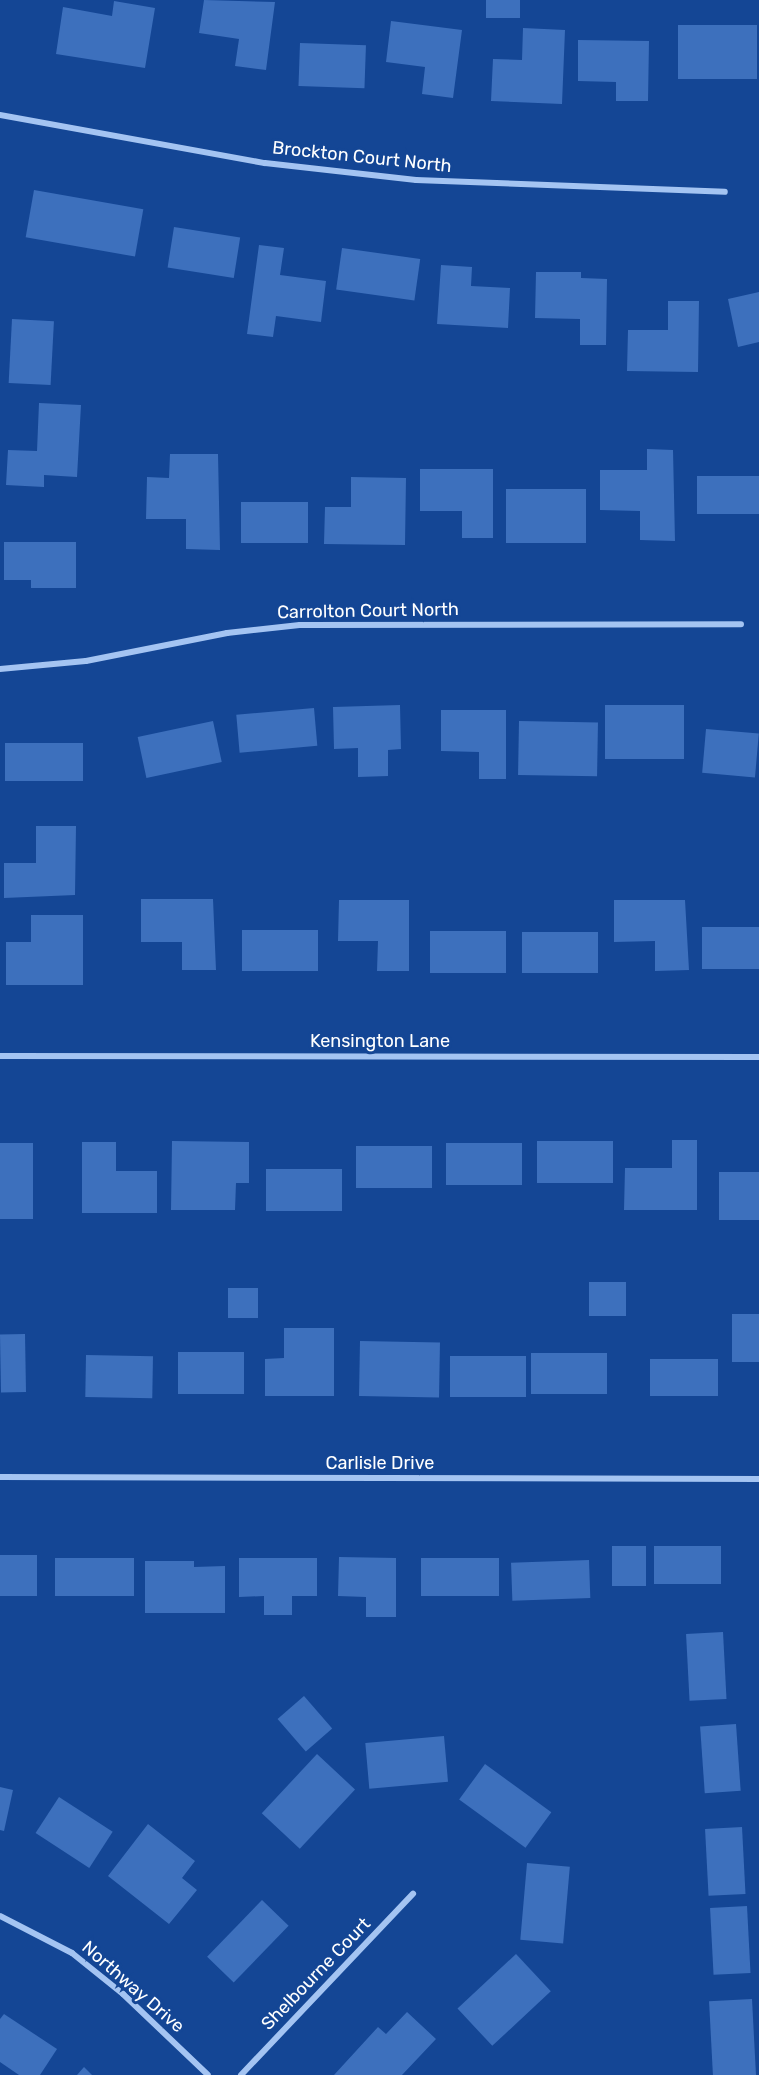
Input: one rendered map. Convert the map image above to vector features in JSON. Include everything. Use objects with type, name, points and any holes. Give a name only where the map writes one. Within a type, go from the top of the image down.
[{"type":"street","name":"Brockton Court North","points":[[0,115],[265,163],[416,180],[725,192]]},
{"type":"street","name":"Carrolton Court North","points":[[0,669],[128,654],[227,633],[300,625],[741,624]]},
{"type":"street","name":"Kensington Lane","points":[[0,1056],[759,1057]]},
{"type":"street","name":"Carlisle Drive","points":[[0,1477],[759,1479]]},
{"type":"street","name":"Shelbourne Court","points":[[241,2075],[413,1894]]},
{"type":"street","name":"Northway Drive","points":[[0,1916],[72,1953],[123,1994],[208,2075]]},
{"type":"building","points":[[204,0],[275,2],[266,70],[235,66],[239,39],[199,33]]},
{"type":"building","points":[[486,0],[520,0],[520,18],[486,18]]},
{"type":"building","points":[[114,1],[155,8],[145,68],[56,54],[63,7],[112,16]]},
{"type":"building","points":[[391,21],[462,30],[453,98],[422,94],[425,67],[386,62]]},
{"type":"building","points":[[678,25],[757,25],[757,79],[678,79]]},
{"type":"building","points":[[523,28],[565,30],[562,104],[491,101],[493,59],[522,60]]},
{"type":"building","points":[[578,40],[649,41],[648,101],[616,101],[616,82],[578,81]]},
{"type":"building","points":[[300,43],[366,45],[364,88],[298,86]]},
{"type":"building","points":[[34,190],[143,209],[135,257],[26,237]]},
{"type":"building","points":[[174,227],[240,237],[234,278],[168,267]]},
{"type":"building","points":[[259,245],[284,248],[280,275],[326,281],[321,322],[276,316],[273,337],[247,334]]},
{"type":"building","points":[[342,248],[420,259],[414,301],[336,290]]},
{"type":"building","points":[[441,265],[472,267],[471,286],[510,288],[508,328],[437,324]]},
{"type":"building","points":[[536,272],[581,272],[581,278],[607,279],[606,345],[580,345],[580,319],[535,318]]},
{"type":"building","points":[[759,292],[759,342],[738,347],[728,299]]},
{"type":"building","points":[[668,301],[699,301],[698,372],[627,371],[628,330],[668,330]]},
{"type":"building","points":[[12,319],[54,321],[51,385],[9,383]]},
{"type":"building","points":[[39,403],[81,405],[77,477],[44,475],[44,487],[6,485],[8,450],[37,451]]},
{"type":"building","points":[[647,449],[673,450],[675,541],[640,540],[640,511],[600,510],[600,470],[647,470]]},
{"type":"building","points":[[170,454],[218,454],[220,550],[186,549],[186,519],[146,519],[147,477],[169,478]]},
{"type":"building","points":[[420,469],[493,469],[493,538],[462,538],[462,511],[420,511]]},
{"type":"building","points":[[697,476],[759,476],[759,514],[697,514]]},
{"type":"building","points":[[351,477],[406,478],[405,545],[324,544],[325,507],[351,507]]},
{"type":"building","points":[[506,489],[586,489],[586,543],[506,543]]},
{"type":"building","points":[[241,502],[308,502],[308,543],[241,543]]},
{"type":"building","points":[[4,542],[76,542],[76,588],[31,588],[31,580],[4,580]]},
{"type":"building","points":[[400,705],[401,749],[388,750],[388,776],[358,777],[358,748],[334,749],[333,707]]},
{"type":"building","points":[[605,705],[684,705],[684,759],[605,759]]},
{"type":"building","points":[[314,708],[317,746],[240,753],[236,715]]},
{"type":"building","points":[[441,710],[506,710],[506,779],[479,779],[479,752],[441,751]]},
{"type":"building","points":[[213,721],[222,762],[146,778],[138,737]]},
{"type":"building","points":[[519,721],[598,722],[597,776],[518,775]]},
{"type":"building","points":[[706,729],[759,734],[755,777],[702,773]]},
{"type":"building","points":[[5,743],[83,743],[83,781],[5,781]]},
{"type":"building","points":[[36,826],[76,826],[75,895],[4,898],[4,863],[36,863]]},
{"type":"building","points":[[141,899],[213,899],[216,970],[182,970],[182,942],[141,942]]},
{"type":"building","points":[[339,900],[409,900],[409,971],[377,971],[378,941],[338,941]]},
{"type":"building","points":[[614,900],[685,900],[689,970],[655,971],[655,941],[614,942]]},
{"type":"building","points":[[31,915],[83,915],[83,985],[6,985],[6,942],[31,942]]},
{"type":"building","points":[[702,927],[759,927],[759,969],[702,969]]},
{"type":"building","points":[[242,930],[318,930],[318,971],[242,971]]},
{"type":"building","points":[[430,931],[506,931],[506,973],[430,973]]},
{"type":"building","points":[[522,932],[598,932],[598,973],[522,973]]},
{"type":"building","points":[[672,1140],[697,1140],[697,1210],[624,1210],[625,1168],[672,1168]]},
{"type":"building","points":[[172,1141],[249,1142],[249,1183],[236,1183],[235,1210],[171,1210]]},
{"type":"building","points":[[537,1141],[613,1141],[613,1183],[537,1183]]},
{"type":"building","points":[[82,1142],[116,1142],[116,1171],[157,1171],[157,1213],[82,1213]]},
{"type":"building","points":[[0,1143],[33,1143],[33,1219],[0,1219]]},
{"type":"building","points":[[446,1143],[522,1143],[522,1185],[446,1185]]},
{"type":"building","points":[[356,1146],[432,1146],[432,1188],[356,1188]]},
{"type":"building","points":[[266,1169],[342,1169],[342,1211],[266,1211]]},
{"type":"building","points":[[719,1172],[759,1172],[759,1220],[719,1220]]},
{"type":"building","points":[[589,1282],[626,1282],[626,1316],[589,1316]]},
{"type":"building","points":[[228,1288],[258,1288],[258,1318],[228,1318]]},
{"type":"building","points":[[732,1314],[759,1314],[759,1362],[732,1362]]},
{"type":"building","points":[[284,1328],[334,1328],[334,1396],[265,1396],[265,1359],[284,1358]]},
{"type":"building","points":[[0,1334],[25,1334],[26,1392],[1,1392]]},
{"type":"building","points":[[360,1341],[440,1342],[439,1397],[359,1396]]},
{"type":"building","points":[[178,1352],[244,1352],[244,1394],[178,1394]]},
{"type":"building","points":[[531,1353],[607,1353],[607,1394],[531,1394]]},
{"type":"building","points":[[86,1355],[153,1356],[152,1398],[85,1397]]},
{"type":"building","points":[[450,1356],[526,1356],[526,1397],[450,1397]]},
{"type":"building","points":[[650,1359],[718,1359],[718,1396],[650,1396]]},
{"type":"building","points":[[612,1546],[646,1546],[646,1586],[612,1586]]},
{"type":"building","points":[[654,1546],[721,1546],[721,1584],[654,1584]]},
{"type":"building","points":[[0,1555],[37,1555],[37,1596],[0,1596]]},
{"type":"building","points":[[339,1557],[396,1558],[396,1617],[366,1617],[366,1597],[338,1596]]},
{"type":"building","points":[[55,1558],[134,1558],[134,1596],[55,1596]]},
{"type":"building","points":[[239,1558],[317,1558],[317,1596],[292,1596],[292,1615],[264,1615],[264,1596],[239,1597]]},
{"type":"building","points":[[421,1558],[499,1558],[499,1596],[421,1596]]},
{"type":"building","points":[[589,1560],[590,1598],[512,1601],[511,1563]]},
{"type":"building","points":[[145,1561],[194,1561],[194,1567],[225,1566],[225,1613],[145,1613]]},
{"type":"building","points":[[723,1632],[727,1699],[690,1701],[686,1634]]},
{"type":"building","points":[[304,1696],[332,1728],[306,1751],[278,1719]]},
{"type":"building","points":[[736,1724],[741,1791],[705,1793],[700,1727]]},
{"type":"building","points":[[444,1736],[448,1782],[369,1789],[365,1743]]},
{"type":"building","points":[[317,1754],[355,1789],[300,1849],[262,1813]]},
{"type":"building","points":[[485,1764],[551,1812],[525,1848],[459,1800]]},
{"type":"building","points":[[0,1787],[13,1790],[4,1831],[0,1830]]},
{"type":"building","points":[[59,1797],[113,1832],[89,1868],[36,1833]]},
{"type":"building","points":[[148,1824],[195,1861],[182,1878],[197,1890],[169,1924],[108,1876]]},
{"type":"building","points":[[742,1827],[746,1894],[709,1896],[705,1829]]},
{"type":"building","points":[[527,1863],[570,1867],[563,1943],[520,1940]]},
{"type":"building","points":[[262,1900],[289,1926],[234,1983],[207,1957]]},
{"type":"building","points":[[747,1906],[751,1973],[714,1975],[710,1908]]},
{"type":"building","points":[[516,1954],[551,1991],[492,2046],[457,2009]]},
{"type":"building","points":[[752,1999],[756,2075],[713,2075],[709,2001]]},
{"type":"building","points":[[407,2012],[436,2039],[402,2075],[334,2075],[378,2027],[386,2034]]},
{"type":"building","points":[[4,2014],[57,2049],[40,2075],[19,2075],[0,2062],[0,2019]]},
{"type":"building","points":[[84,2067],[92,2075],[77,2075]]}]
